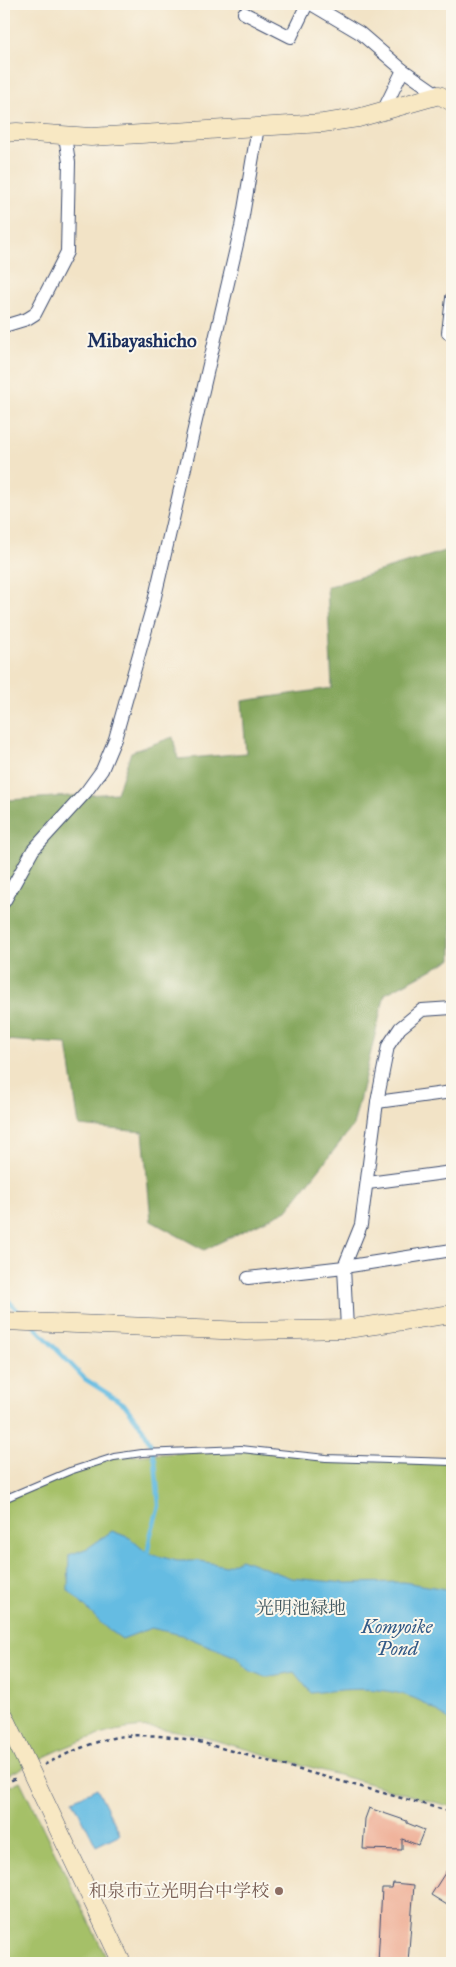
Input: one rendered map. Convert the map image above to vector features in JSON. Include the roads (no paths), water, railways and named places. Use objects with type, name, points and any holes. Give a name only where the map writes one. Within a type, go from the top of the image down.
[{"type":"street","points":[[244,13],[291,37],[307,4]]},
{"type":"street","points":[[311,4],[360,33],[403,70],[446,98]]},
{"type":"street","points":[[383,111],[403,70]]},
{"type":"street","points":[[4,133],[17,132],[66,136],[165,134],[323,123],[358,118],[446,98]]},
{"type":"street","points":[[4,902],[32,850],[86,792],[102,770],[115,739],[154,601],[241,227],[258,127]]},
{"type":"street","points":[[4,326],[27,319],[35,314],[67,252],[69,162],[66,136]]},
{"type":"street","points":[[448,333],[452,298]]},
{"type":"street","points":[[347,1329],[344,1267],[361,1225],[368,1183],[377,1102],[388,1046],[400,1028],[422,1010],[452,1008]]},
{"type":"street","points":[[377,1102],[452,1092]]},
{"type":"street","points":[[368,1183],[452,1172]]},
{"type":"street","points":[[248,1278],[344,1267],[452,1250]]},
{"type":"street","points":[[4,1321],[245,1331],[347,1329],[452,1314]]},
{"type":"street","points":[[4,1715],[122,1963]]},
{"type":"lane","points":[[4,1499],[78,1469],[114,1457],[142,1453],[241,1449],[326,1458],[452,1462]]},
{"type":"water","name":"Komyoike Pond","points":[[112,1531],[130,1538],[147,1553],[177,1561],[200,1561],[226,1566],[241,1559],[291,1578],[346,1583],[403,1582],[452,1590],[452,1722],[421,1701],[390,1692],[350,1689],[311,1693],[294,1672],[265,1677],[248,1670],[236,1657],[182,1635],[151,1628],[122,1639],[104,1626],[68,1590],[69,1555],[88,1548]]},
{"type":"water","points":[[97,1788],[120,1834],[96,1846],[73,1800]]},
{"type":"waterway","points":[[4,1296],[24,1317]]},
{"type":"waterway","points":[[35,1327],[85,1379],[124,1404],[143,1429],[152,1447],[159,1506],[150,1537],[147,1557]]},
{"type":"place","name":"和泉市立光明台中学校","points":[[279,1891]]},
{"type":"district","name":"Mibayashicho","points":[[142,340]]},
{"type":"park label","name":"光明池緑地","points":[[301,1608]]}]
